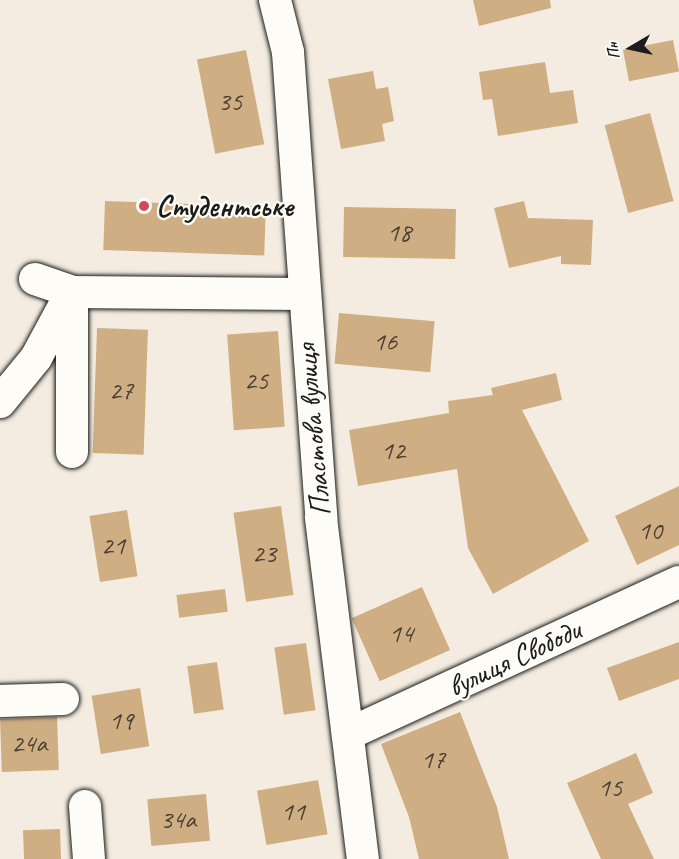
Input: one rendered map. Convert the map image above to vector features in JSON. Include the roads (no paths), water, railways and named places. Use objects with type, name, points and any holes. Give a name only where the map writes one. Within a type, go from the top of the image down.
[{"type":"street","name":"Пластова вулиця","points":[[275,0],[288,52],[301,294],[363,859]]},
{"type":"street","points":[[35,279],[72,292],[301,294]]},
{"type":"street","points":[[0,402],[36,358],[72,292]]},
{"type":"street","points":[[72,292],[72,452]]},
{"type":"street","name":"вулиця Свободи","points":[[348,734],[679,582]]},
{"type":"street","points":[[0,701],[63,699]]},
{"type":"street","points":[[85,806],[89,859]]},
{"type":"place","name":"Студентське","points":[[144,206]]}]
